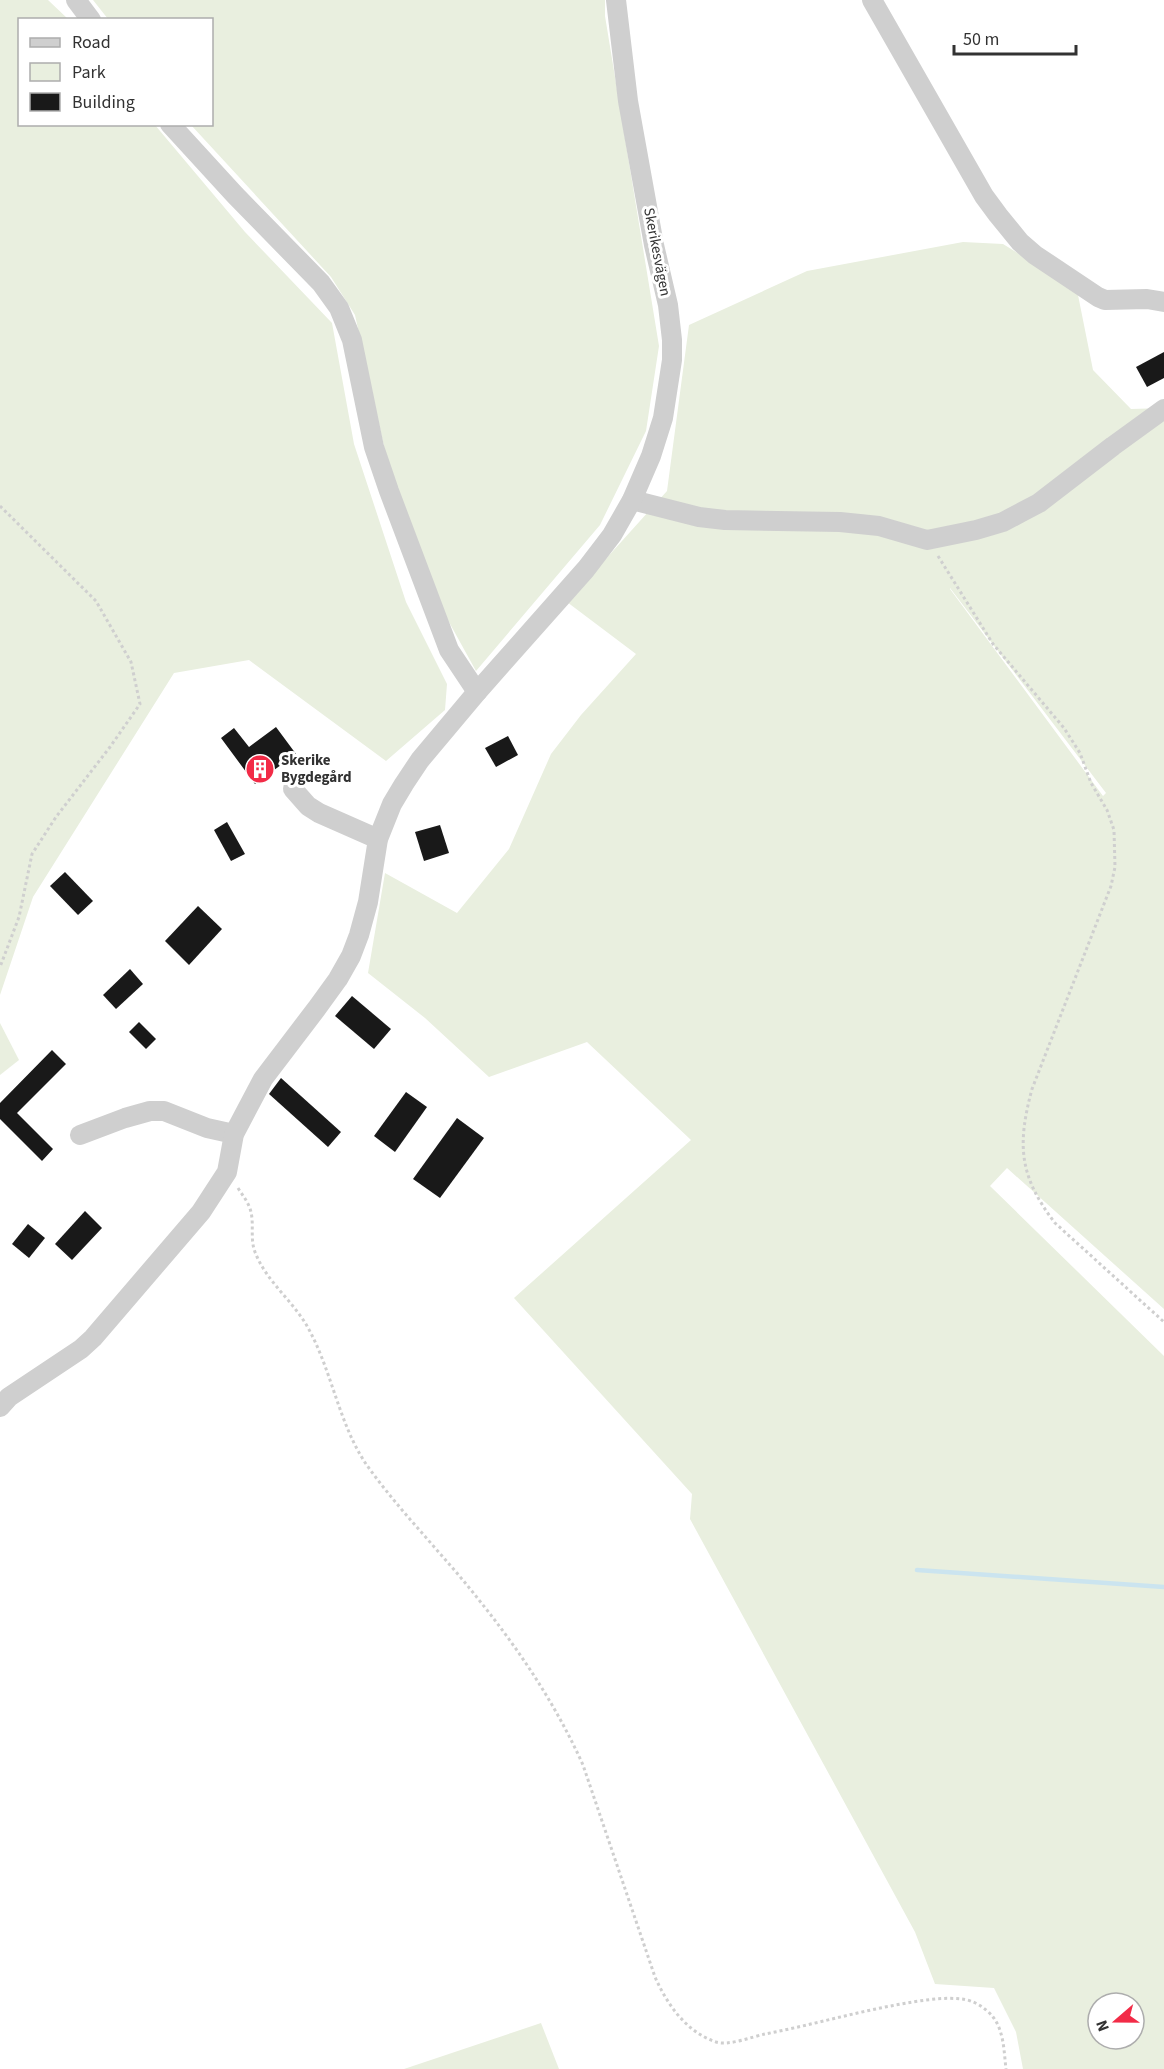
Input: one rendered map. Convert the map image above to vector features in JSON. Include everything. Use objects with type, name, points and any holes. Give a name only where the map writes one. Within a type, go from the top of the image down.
[{"type":"street","points":[[76,0],[90,18]]},
{"type":"street","name":"Skerikesvägen","points":[[227,1172],[234,1134],[263,1079],[338,979],[351,956],[368,902],[378,839],[392,804],[420,760],[586,569],[612,535],[632,501],[651,456],[663,418],[672,360],[672,339],[668,305],[654,245],[628,101],[616,0]]},
{"type":"street","points":[[872,0],[984,196],[1020,242],[1057,271],[1105,300],[1147,299],[1164,302]]},
{"type":"street","points":[[172,126],[321,283],[339,308],[352,340],[374,447],[389,491],[449,650],[477,692]]},
{"type":"street","points":[[632,501],[725,520],[781,520],[869,525],[906,532],[927,540],[1003,522],[1039,503],[1164,409]]},
{"type":"street","points":[[293,789],[308,806],[319,813],[378,839]]},
{"type":"street","points":[[80,1134],[150,1111],[164,1111],[207,1128],[234,1134]]},
{"type":"street","points":[[0,1407],[9,1397],[81,1349],[93,1338],[201,1212],[227,1172]]},
{"type":"path","points":[[0,506],[96,601],[130,662],[140,704],[56,817],[32,854],[19,916],[0,967]]},
{"type":"path","points":[[927,540],[949,571],[993,644],[1073,741],[1091,783],[1107,810],[1114,830],[1115,867],[1111,886],[1032,1089],[1024,1117],[1024,1158],[1033,1188],[1055,1223],[1164,1322]]},
{"type":"path","points":[[227,1172],[248,1205],[253,1242],[260,1262],[268,1277],[290,1302],[308,1328],[350,1434],[366,1463],[479,1600],[528,1667],[570,1736],[590,1785],[655,1977],[663,1994],[681,2018],[693,2031],[723,2043],[882,2007],[927,2000],[963,1998],[975,2003],[992,2016],[998,2025],[1006,2069]]},
{"type":"green space","points":[[0,0],[48,0],[67,18],[18,18],[18,126],[156,126],[245,232],[332,323],[354,444],[406,602],[447,684],[445,710],[386,761],[249,660],[174,673],[33,897],[0,995]]},
{"type":"green space","points":[[93,0],[605,0],[605,16],[659,346],[646,431],[600,525],[476,671],[444,613],[387,460],[355,315],[331,277],[192,126],[213,126],[213,18],[107,18]]},
{"type":"green space","points":[[963,242],[1003,244],[1077,290],[1093,370],[1131,409],[1164,408],[1164,1309],[1007,1168],[990,1186],[1164,1356],[1164,2069],[1023,2069],[1016,2032],[994,1988],[935,1984],[915,1932],[690,1519],[692,1494],[514,1298],[691,1140],[587,1042],[489,1077],[425,1018],[368,973],[385,873],[457,913],[509,849],[551,754],[581,715],[636,654],[567,602],[667,491],[689,325],[807,271]],"holes":[[[950,588],[1106,793],[1103,796]]]},
{"type":"green space","points":[[0,1023],[19,1060],[0,1075]]},
{"type":"green space","points":[[541,2023],[559,2069],[404,2069]]},
{"type":"building","points":[[1164,352],[1164,378],[1147,387],[1136,367]]},
{"type":"building","name":"Skerike Bygdegård","points":[[276,727],[296,754],[255,784],[221,738],[234,728],[249,747]]},
{"type":"building","points":[[508,736],[518,755],[496,767],[485,748]]},
{"type":"building","points":[[227,822],[245,854],[231,861],[214,830]]},
{"type":"building","points":[[440,825],[449,853],[424,861],[415,832]]},
{"type":"building","points":[[65,872],[93,901],[78,915],[50,886]]},
{"type":"building","points":[[198,906],[222,929],[189,965],[165,941]]},
{"type":"building","points":[[130,969],[143,984],[116,1009],[103,995]]},
{"type":"building","points":[[352,996],[391,1029],[374,1049],[335,1016]]},
{"type":"building","points":[[139,1022],[156,1039],[146,1049],[129,1032]]},
{"type":"building","points":[[52,1050],[66,1064],[17,1113],[53,1149],[42,1161],[0,1119],[0,1103]]},
{"type":"building","points":[[281,1078],[341,1132],[328,1147],[269,1094]]},
{"type":"building","points":[[406,1092],[427,1107],[395,1152],[374,1136]]},
{"type":"building","points":[[457,1118],[484,1138],[440,1198],[413,1179]]},
{"type":"building","points":[[85,1211],[102,1228],[72,1260],[55,1244]]},
{"type":"building","points":[[28,1224],[45,1238],[29,1258],[12,1244]]},
{"type":"waterway","points":[[917,1570],[1164,1587]]},
{"type":"place","name":"Skerike Bygdegård","points":[[260,769]]}]
